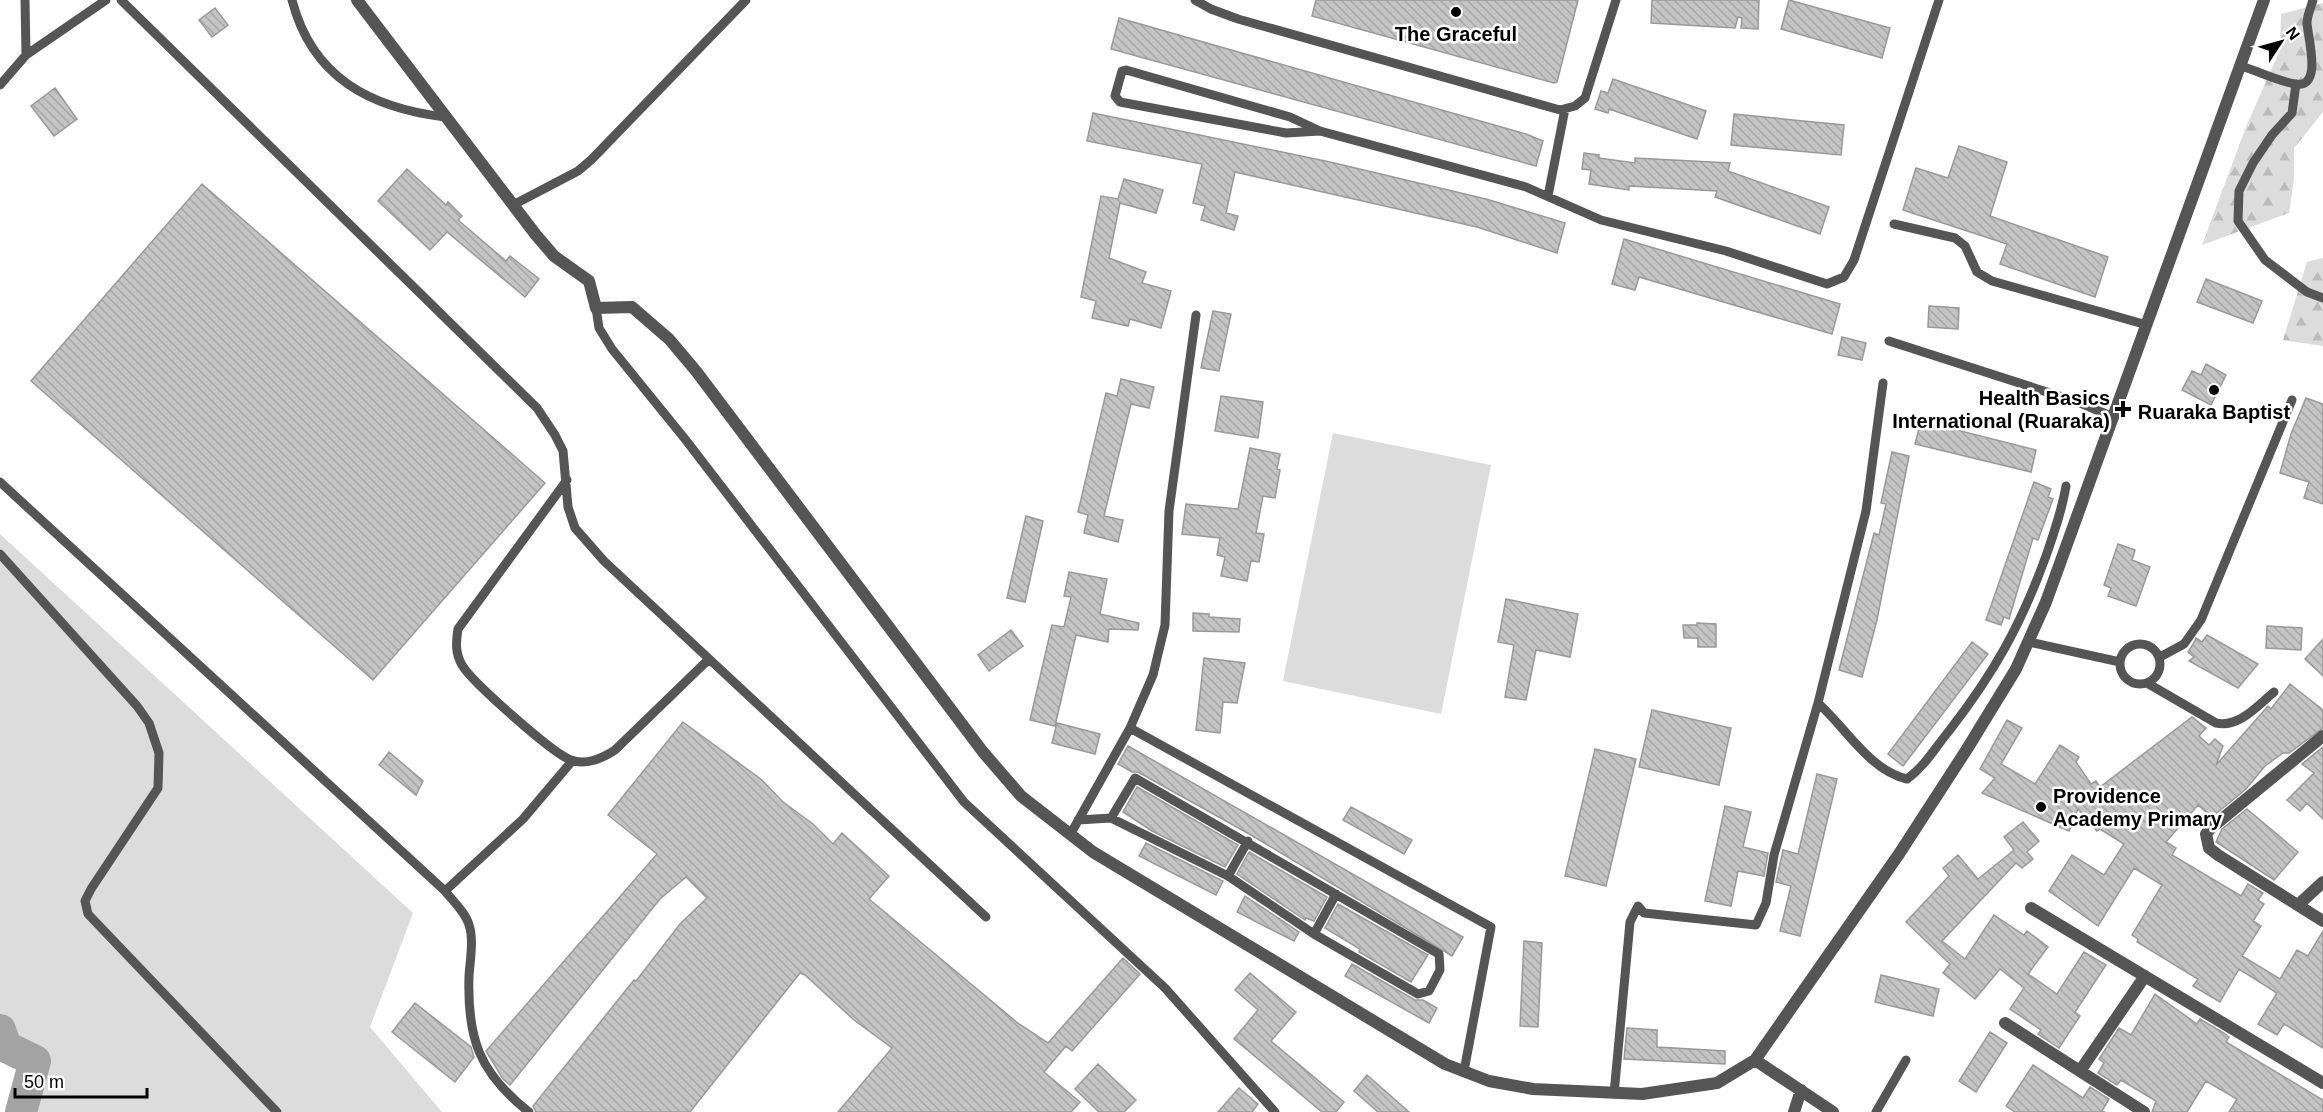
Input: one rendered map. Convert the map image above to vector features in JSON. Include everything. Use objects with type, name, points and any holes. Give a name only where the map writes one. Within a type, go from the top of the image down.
[{"type":"street","points":[[357,0],[554,256],[590,281],[596,308],[632,307],[669,339],[748,439],[983,752],[1021,796],[1093,852],[1446,1064],[1489,1081],[1533,1089],[1614,1094],[1642,1094],[1718,1083],[1755,1060],[1899,854],[1974,739],[2016,669],[2029,642],[2113,417],[2265,0]]},
{"type":"street","points":[[2323,736],[2206,834],[2209,848],[2323,921]]},
{"type":"street","points":[[2298,905],[2323,882]]},
{"type":"street","points":[[2031,908],[2323,1083]]},
{"type":"street","points":[[2080,1071],[2145,976]]},
{"type":"street","points":[[2006,1023],[2144,1112]]},
{"type":"street","points":[[1755,1060],[1833,1112]]},
{"type":"street","points":[[1794,1112],[1801,1090]]},
{"type":"lane","points":[[25,0],[26,55]]},
{"type":"lane","points":[[0,85],[26,55],[106,0]]},
{"type":"lane","points":[[121,0],[526,395],[555,435],[562,451],[567,480],[568,507],[575,528],[604,561],[986,917]]},
{"type":"lane","points":[[292,0],[305,32],[317,52],[348,87],[407,112],[445,117]]},
{"type":"lane","points":[[513,205],[578,171],[591,160],[746,0]]},
{"type":"lane","points":[[1196,0],[1210,9],[1238,18],[1560,110],[1585,98],[1616,0]]},
{"type":"lane","points":[[1320,131],[1286,134],[1120,102],[1115,96],[1122,70],[1126,70],[1290,117],[1320,131],[1526,187],[1601,220],[1726,251],[1827,284],[1844,277],[1854,260],[1939,0]]},
{"type":"lane","points":[[2241,66],[2296,84],[2308,82],[2313,77],[2316,66],[2307,22],[2313,0]]},
{"type":"lane","points":[[2296,84],[2292,113],[2259,154],[2239,191],[2238,221],[2265,260],[2307,292],[2323,298]]},
{"type":"lane","points":[[1548,196],[1565,109]]},
{"type":"lane","points":[[1894,224],[1955,238],[1965,246],[1977,272],[1992,281],[2147,325]]},
{"type":"lane","points":[[596,308],[599,328],[612,349],[692,448],[964,802],[1165,988],[1275,1112]]},
{"type":"lane","points":[[1070,835],[1130,728],[1153,675],[1165,625],[1169,511],[1196,315]]},
{"type":"lane","points":[[1889,341],[2078,402],[2113,417]]},
{"type":"lane","points":[[1614,1094],[1630,922],[1638,906],[1644,913],[1755,925],[1766,903],[1774,855],[1818,703],[1866,511],[1882,383]]},
{"type":"lane","points":[[2160,657],[2184,644],[2201,620],[2292,400]]},
{"type":"lane","points":[[567,480],[458,629],[456,649],[463,666],[542,742],[572,761],[599,760],[615,750],[709,659]]},
{"type":"lane","points":[[0,482],[445,891],[470,925],[468,996],[473,1040],[486,1066],[510,1097],[529,1112]]},
{"type":"lane","points":[[1818,703],[1878,766],[1907,779],[1921,768],[1983,688],[2011,641],[2063,508],[2066,486]]},
{"type":"lane","points":[[0,554],[137,706],[149,723],[159,753],[158,788],[88,895],[85,901],[88,914],[277,1112]]},
{"type":"lane","points":[[2029,642],[2120,662]]},
{"type":"lane","points":[[2147,683],[2159,673],[2160,657],[2150,645],[2134,644],[2122,654],[2120,662],[2124,677],[2131,682],[2147,683],[2216,723],[2233,725],[2274,692]]},
{"type":"lane","points":[[1130,728],[1491,927],[1464,1071]]},
{"type":"lane","points":[[445,891],[523,819],[572,761]]},
{"type":"lane","points":[[1078,820],[1111,819],[1228,876],[1314,934],[1418,994],[1429,991],[1440,970],[1439,954],[1248,841],[1135,778],[1111,819]]},
{"type":"lane","points":[[1228,876],[1248,841]]},
{"type":"lane","points":[[1314,934],[1336,894]]},
{"type":"lane","points":[[1876,1112],[1906,1060]]},
{"type":"green space","points":[[2323,3],[2323,112],[2294,148],[2294,179],[2289,213],[2202,245],[2246,127],[2280,50],[2281,14]]},
{"type":"green space","points":[[2323,258],[2323,346],[2283,340],[2307,262]]},
{"type":"green space","points":[[1333,433],[1491,465],[1441,714],[1283,681]]},
{"type":"green space","points":[[0,534],[413,913],[370,1027],[442,1112],[11,1112],[19,1065],[0,1053]]},
{"type":"building","points":[[1316,0],[1578,0],[1557,82],[1554,83],[1312,16]]},
{"type":"building","points":[[1652,0],[1759,0],[1758,29],[1741,28],[1742,18],[1738,17],[1735,28],[1651,23]]},
{"type":"building","points":[[1789,0],[1890,28],[1882,58],[1781,29]]},
{"type":"building","points":[[215,8],[228,25],[212,37],[199,20]]},
{"type":"building","points":[[1119,18],[1526,134],[1543,141],[1536,166],[1111,49]]},
{"type":"building","points":[[1613,79],[1706,111],[1697,139],[1609,109],[1608,113],[1595,109],[1601,91],[1608,93]]},
{"type":"building","points":[[55,88],[77,119],[54,136],[31,106]]},
{"type":"building","points":[[1093,113],[1330,162],[1486,199],[1565,223],[1557,253],[1477,227],[1235,172],[1226,213],[1238,216],[1234,230],[1201,220],[1205,206],[1193,203],[1202,164],[1087,141]]},
{"type":"building","points":[[1734,114],[1844,125],[1841,155],[1731,145]]},
{"type":"building","points":[[1959,146],[2007,162],[1990,216],[2108,257],[2095,297],[2000,264],[2007,244],[1903,210],[1916,168],[1948,178]]},
{"type":"building","points":[[1584,153],[1599,155],[1599,158],[1635,163],[1635,158],[1730,163],[1728,171],[1829,207],[1820,234],[1715,197],[1717,191],[1629,186],[1629,190],[1589,184],[1591,170],[1582,169]]},
{"type":"building","points":[[407,169],[446,205],[448,202],[462,216],[458,220],[506,261],[510,256],[539,279],[525,297],[447,232],[430,250],[378,201]]},
{"type":"building","points":[[1124,179],[1163,190],[1156,213],[1120,203],[1109,258],[1146,272],[1142,283],[1171,291],[1161,328],[1130,319],[1128,326],[1092,318],[1096,301],[1081,297],[1101,196],[1118,199]]},
{"type":"building","points":[[202,184],[545,483],[373,680],[31,381]]},
{"type":"building","points":[[1624,239],[1840,304],[1832,334],[1639,277],[1635,290],[1612,284]]},
{"type":"building","points":[[2206,279],[2262,301],[2253,323],[2197,302]]},
{"type":"building","points":[[1929,306],[1959,308],[1958,329],[1928,327]]},
{"type":"building","points":[[1213,311],[1231,314],[1219,371],[1201,368]]},
{"type":"building","points":[[1842,337],[1866,343],[1862,360],[1838,355]]},
{"type":"building","points":[[2206,364],[2226,375],[2211,405],[2182,390],[2192,371],[2201,375]]},
{"type":"building","points":[[1121,379],[1154,387],[1149,408],[1131,404],[1104,516],[1123,520],[1118,542],[1084,533],[1088,515],[1078,512],[1106,393],[1117,396]]},
{"type":"building","points":[[1221,396],[1263,402],[1258,438],[1215,431]]},
{"type":"building","points":[[2306,398],[2323,404],[2323,504],[2304,498],[2309,482],[2280,473],[2291,434]]},
{"type":"building","points":[[1921,421],[2036,450],[2031,472],[1915,444]]},
{"type":"building","points":[[1250,448],[1280,454],[1277,469],[1280,470],[1275,498],[1263,496],[1256,533],[1264,534],[1259,562],[1251,561],[1247,581],[1221,576],[1225,557],[1217,555],[1220,538],[1182,534],[1186,504],[1238,509]]},
{"type":"building","points":[[1892,452],[1909,456],[1877,620],[1862,677],[1839,670],[1874,533],[1879,535],[1886,504],[1881,503]]},
{"type":"building","points":[[2034,482],[2051,489],[2048,497],[2053,499],[2038,540],[2033,538],[2009,619],[2004,617],[2001,625],[1986,620]]},
{"type":"building","points":[[1026,516],[1043,521],[1025,602],[1007,598]]},
{"type":"building","points":[[2118,544],[2135,550],[2132,560],[2150,567],[2136,606],[2108,596],[2111,588],[2104,585]]},
{"type":"building","points":[[1069,572],[1107,579],[1100,614],[1139,623],[1138,630],[1109,629],[1108,642],[1076,635],[1055,726],[1030,720],[1052,625],[1064,627],[1071,597],[1064,596]]},
{"type":"building","points":[[1506,599],[1578,614],[1570,657],[1536,650],[1526,700],[1505,697],[1514,645],[1498,642]]},
{"type":"building","points":[[1193,613],[1209,614],[1209,617],[1240,619],[1239,632],[1193,631]]},
{"type":"building","points":[[1697,623],[1716,624],[1716,647],[1698,647],[1698,638],[1684,638],[1683,625],[1697,625]]},
{"type":"building","points":[[2267,626],[2302,628],[2301,650],[2266,648]]},
{"type":"building","points":[[1011,630],[1023,646],[989,671],[978,655]]},
{"type":"building","points":[[2207,635],[2258,664],[2238,688],[2189,661],[2194,657],[2188,652],[2196,638],[2202,642]]},
{"type":"building","points":[[2323,639],[2323,676],[2305,659]]},
{"type":"building","points":[[1972,642],[1988,654],[1903,766],[1888,754]]},
{"type":"building","points":[[1204,658],[1245,663],[1237,703],[1223,702],[1220,733],[1196,730]]},
{"type":"building","points":[[2290,684],[2323,710],[2323,728],[2289,753],[2283,753],[2265,766],[2246,789],[2212,817],[2198,805],[2166,842],[2176,848],[2172,855],[2241,896],[2248,884],[2263,893],[2258,900],[2264,904],[2253,921],[2261,926],[2242,956],[2280,979],[2297,950],[2308,956],[2323,931],[2323,1048],[2284,1024],[2277,1035],[2258,1024],[2277,993],[2239,969],[2220,1002],[2193,986],[2198,979],[2137,942],[2138,939],[2132,935],[2162,885],[2134,868],[2098,926],[2049,891],[2072,855],[2104,875],[2124,844],[2100,829],[2097,831],[2078,809],[2069,831],[1982,793],[1995,778],[1980,769],[2007,720],[2022,728],[2001,764],[2035,784],[2060,745],[2079,757],[2076,762],[2091,784],[2096,781],[2100,787],[2192,717],[2206,728],[2199,736],[2209,745],[2215,739],[2223,746],[2216,765],[2268,706],[2271,709]]},
{"type":"building","points":[[1652,710],[1731,728],[1719,785],[1639,767]]},
{"type":"building","points":[[683,722],[762,780],[783,802],[813,824],[833,844],[842,833],[889,876],[869,899],[1019,1024],[1048,1043],[1123,958],[1140,974],[1072,1051],[1066,1046],[1044,1072],[1080,1102],[1071,1112],[838,1112],[892,1048],[854,1020],[800,973],[690,1112],[536,1112],[533,1106],[680,924],[707,898],[686,877],[660,899],[510,1085],[503,1079],[486,1051],[657,854],[608,815]]},
{"type":"building","points":[[1057,723],[1100,734],[1095,754],[1052,743]]},
{"type":"building","points":[[1128,746],[1463,937],[1452,956],[1251,835],[1138,772],[1132,772],[1118,764]]},
{"type":"building","points":[[2323,747],[2323,819],[2307,803],[2300,811],[2287,800],[2314,773],[2302,764]]},
{"type":"building","points":[[1595,749],[1636,759],[1606,886],[1565,876]]},
{"type":"building","points":[[389,752],[423,781],[416,795],[379,765]]},
{"type":"building","points":[[1817,774],[1837,779],[1800,936],[1780,931],[1791,886],[1776,882],[1783,850],[1798,854]]},
{"type":"building","points":[[1137,787],[1238,845],[1225,867],[1152,831],[1123,812]]},
{"type":"building","points":[[1725,806],[1751,812],[1743,847],[1768,853],[1764,876],[1738,871],[1731,906],[1705,901]]},
{"type":"building","points":[[1351,807],[1412,840],[1404,854],[1343,820]]},
{"type":"building","points":[[2247,809],[2298,852],[2274,880],[2216,842],[2222,829]]},
{"type":"building","points":[[2023,822],[2039,841],[2027,852],[2033,859],[2022,868],[2016,863],[1942,941],[1965,959],[1994,915],[2024,935],[2027,931],[2048,947],[2028,974],[2057,994],[2084,952],[2106,965],[2075,1012],[2080,1016],[2059,1048],[2038,1034],[2041,1030],[2010,1009],[2024,988],[2000,969],[1975,999],[1943,973],[1950,964],[1906,922],[1949,876],[1943,868],[1958,855],[1978,879],[2014,850],[2004,837]]},
{"type":"building","points":[[1146,843],[1223,881],[1216,895],[1139,856]]},
{"type":"building","points":[[1249,852],[1327,897],[1314,921],[1306,918],[1305,920],[1237,874]]},
{"type":"building","points":[[1245,896],[1299,932],[1294,941],[1237,912]]},
{"type":"building","points":[[1338,904],[1428,955],[1411,982],[1359,952],[1360,949],[1325,928]]},
{"type":"building","points":[[1524,941],[1542,943],[1538,1027],[1520,1026]]},
{"type":"building","points":[[1352,964],[1415,1000],[1423,1000],[1437,1008],[1429,1023],[1345,976]]},
{"type":"building","points":[[1250,973],[1296,1012],[1271,1041],[1344,1102],[1336,1112],[1322,1112],[1234,1039],[1258,1010],[1235,990]]},
{"type":"building","points":[[1881,975],[1939,989],[1933,1016],[1875,1002]]},
{"type":"building","points":[[2155,994],[2197,1024],[2200,1019],[2224,1033],[2229,1037],[2226,1042],[2323,1100],[2323,1112],[2229,1112],[2237,1099],[2206,1081],[2187,1112],[2152,1112],[2156,1101],[2121,1080],[2117,1085],[2098,1073],[2104,1063],[2099,1059],[2119,1028],[2131,1035]]},
{"type":"building","points":[[415,1003],[471,1047],[474,1057],[455,1082],[392,1032]]},
{"type":"building","points":[[1627,1028],[1657,1030],[1657,1047],[1725,1051],[1725,1064],[1624,1059]]},
{"type":"building","points":[[1990,1032],[2007,1043],[1976,1092],[1959,1081]]},
{"type":"building","points":[[1098,1064],[1136,1100],[1124,1112],[1099,1112],[1075,1089]]},
{"type":"building","points":[[2033,1065],[2083,1098],[2090,1087],[2109,1099],[2102,1111],[2105,1112],[2015,1112],[2006,1106]]},
{"type":"building","points":[[1367,1075],[1409,1112],[1378,1112],[1354,1091]]},
{"type":"building","points":[[1239,1088],[1258,1104],[1252,1112],[1218,1112]]},
{"type":"waterway","points":[[0,1030],[6,1047],[35,1061],[21,1112]]},
{"type":"place","name":"The Graceful","points":[[1456,12]]},
{"type":"place","name":"Ruaraka Baptist","points":[[2214,390]]},
{"type":"place","name":"Health Basics International (Ruaraka)","points":[[2123,409]]},
{"type":"place","name":"Providence Academy Primary","points":[[2041,807]]}]
